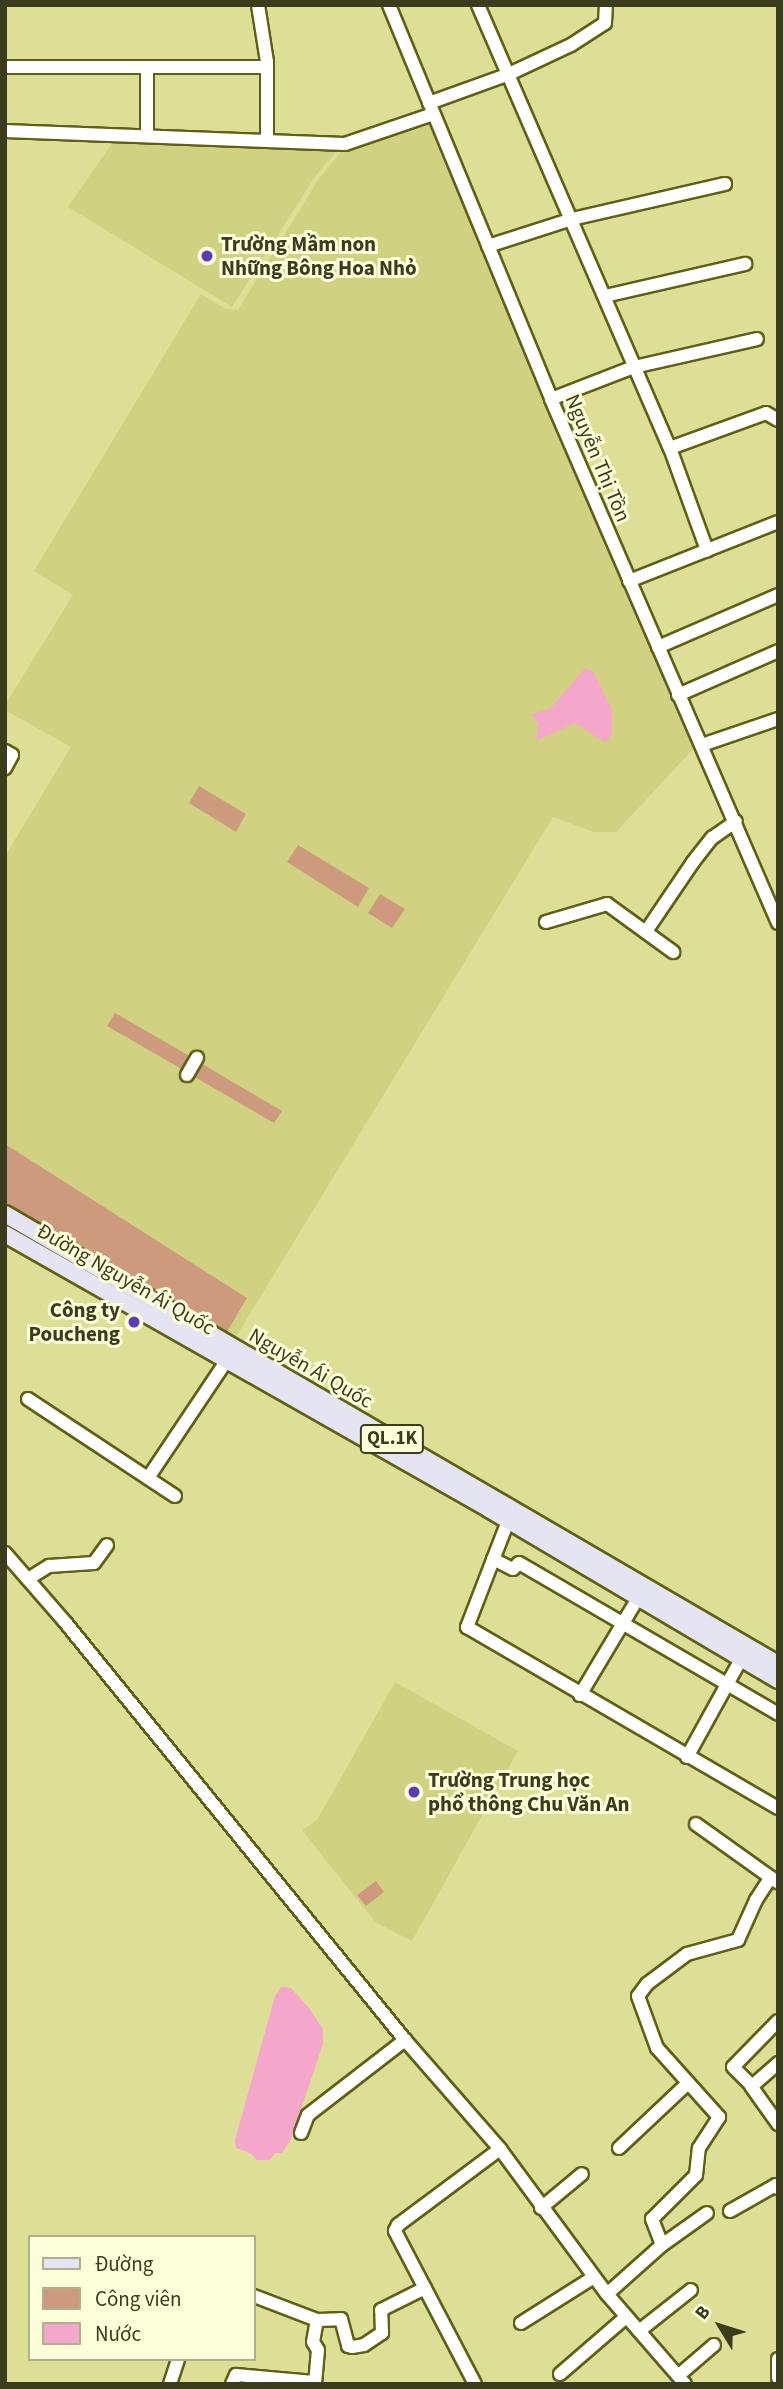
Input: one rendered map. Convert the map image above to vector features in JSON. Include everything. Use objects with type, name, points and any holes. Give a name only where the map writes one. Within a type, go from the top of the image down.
[{"type":"main road","name":"Nguyễn Ái Quốc","points":[[5,1214],[508,1521],[778,1680]]},
{"type":"main road","name":"Đường Nguyễn Ái Quốc","points":[[5,1234],[231,1354]]},
{"type":"main road","name":"Nguyễn Ái Quốc","points":[[231,1354],[778,1664]]},
{"type":"street","points":[[258,5],[267,67],[267,141]]},
{"type":"street","name":"Nguyễn Thị Tồn","points":[[389,5],[551,399],[778,923]]},
{"type":"street","points":[[478,5],[670,448],[708,550]]},
{"type":"street","points":[[5,131],[345,144],[509,74],[602,27],[607,20],[606,7],[591,5]]},
{"type":"street","points":[[5,67],[267,67]]},
{"type":"street","points":[[147,67],[147,136]]},
{"type":"street","points":[[488,246],[572,219],[725,184]]},
{"type":"street","points":[[605,296],[746,264]]},
{"type":"street","points":[[551,399],[634,367],[757,339]]},
{"type":"street","points":[[670,448],[766,413],[778,419]]},
{"type":"street","points":[[629,581],[778,522]]},
{"type":"street","points":[[658,647],[778,594]]},
{"type":"street","points":[[678,695],[778,651]]},
{"type":"street","points":[[702,746],[778,719]]},
{"type":"street","points":[[5,751],[12,755],[5,768]]},
{"type":"street","points":[[646,930],[712,838],[736,821]]},
{"type":"street","points":[[547,922],[603,903],[613,906],[673,952]]},
{"type":"street","points":[[187,1075],[197,1058]]},
{"type":"street","points":[[148,1478],[231,1354]]},
{"type":"street","points":[[27,1399],[175,1496]]},
{"type":"street","points":[[508,1521],[467,1627],[778,1808]]},
{"type":"street","points":[[27,1579],[49,1566],[94,1563],[107,1545]]},
{"type":"street","points":[[5,1553],[10,1565],[27,1579],[379,2005],[404,2040],[500,2149],[607,2294],[682,2380],[714,2345]]},
{"type":"street","points":[[493,1559],[513,1569],[519,1563],[778,1714]]},
{"type":"street","points":[[580,1695],[638,1598]]},
{"type":"street","points":[[687,1757],[741,1659]]},
{"type":"street","points":[[662,2245],[652,2219],[696,2175],[699,2148],[719,2117],[657,2048],[638,1996],[647,1984],[687,1954],[738,1940],[756,1899],[774,1880],[696,1824]]},
{"type":"street","points":[[778,2021],[734,2065],[778,2123]]},
{"type":"street","points":[[301,2133],[308,2115],[404,2040]]},
{"type":"street","points":[[751,2085],[778,2063]]},
{"type":"street","points":[[619,2148],[688,2083]]},
{"type":"street","points":[[475,2384],[395,2231],[500,2149]]},
{"type":"street","points":[[541,2208],[582,2174]]},
{"type":"street","points":[[730,2211],[776,2185],[778,2188]]},
{"type":"street","points":[[607,2294],[662,2245],[708,2213]]},
{"type":"street","points":[[521,2323],[594,2277]]},
{"type":"street","points":[[256,2298],[317,2320],[342,2320],[348,2346],[364,2344],[382,2333],[381,2310],[425,2288]]},
{"type":"street","points":[[639,2331],[691,2290]]},
{"type":"street","points":[[561,2374],[626,2317]]},
{"type":"street","points":[[232,2384],[236,2375],[314,2383],[318,2350],[313,2342],[317,2320]]},
{"type":"street","points":[[778,2359],[778,2378]]},
{"type":"street","points":[[170,2384],[177,2361]]},
{"type":"shaded area","points":[[429,119],[541,390],[696,746],[616,832],[594,832],[553,817],[234,1340],[5,1206],[5,856],[71,747],[5,710],[5,705],[73,595],[34,571],[201,294],[226,309],[238,310],[318,180],[345,147]]},
{"type":"shaded area","name":"Trường Mầm non Những Bông Hoa Nhỏ","points":[[115,139],[340,147],[314,178],[232,307],[68,207]]},
{"type":"shaded area","name":"Trường Trung học phổ thông Chu Văn An","points":[[395,1682],[518,1751],[412,1941],[375,1922],[302,1830],[317,1820]]},
{"type":"green space","points":[[199,786],[246,814],[236,832],[189,803]]},
{"type":"green space","points":[[298,845],[369,888],[358,907],[287,862]]},
{"type":"green space","points":[[380,894],[405,909],[392,928],[368,913]]},
{"type":"green space","points":[[115,1013],[193,1058],[185,1071],[107,1026]]},
{"type":"green space","points":[[199,1062],[282,1111],[274,1123],[191,1075]]},
{"type":"green space","points":[[5,1144],[247,1298],[225,1335],[5,1206]]},
{"type":"green space","points":[[376,1881],[384,1892],[366,1906],[357,1895]]},
{"type":"water","points":[[585,668],[593,671],[612,709],[612,733],[606,743],[575,723],[536,741],[539,724],[531,714],[550,709]]},
{"type":"water","points":[[281,1987],[291,1988],[309,2008],[323,2029],[323,2044],[291,2139],[282,2153],[275,2153],[270,2160],[257,2160],[250,2153],[236,2148],[235,2140],[275,1996]]},
{"type":"place","name":"Trường Mầm non Những Bông Hoa Nhỏ","points":[[207,256]]},
{"type":"place","name":"Công ty Poucheng","points":[[134,1322]]},
{"type":"place","name":"Trường Trung học phổ thông Chu Văn An","points":[[414,1792]]}]
